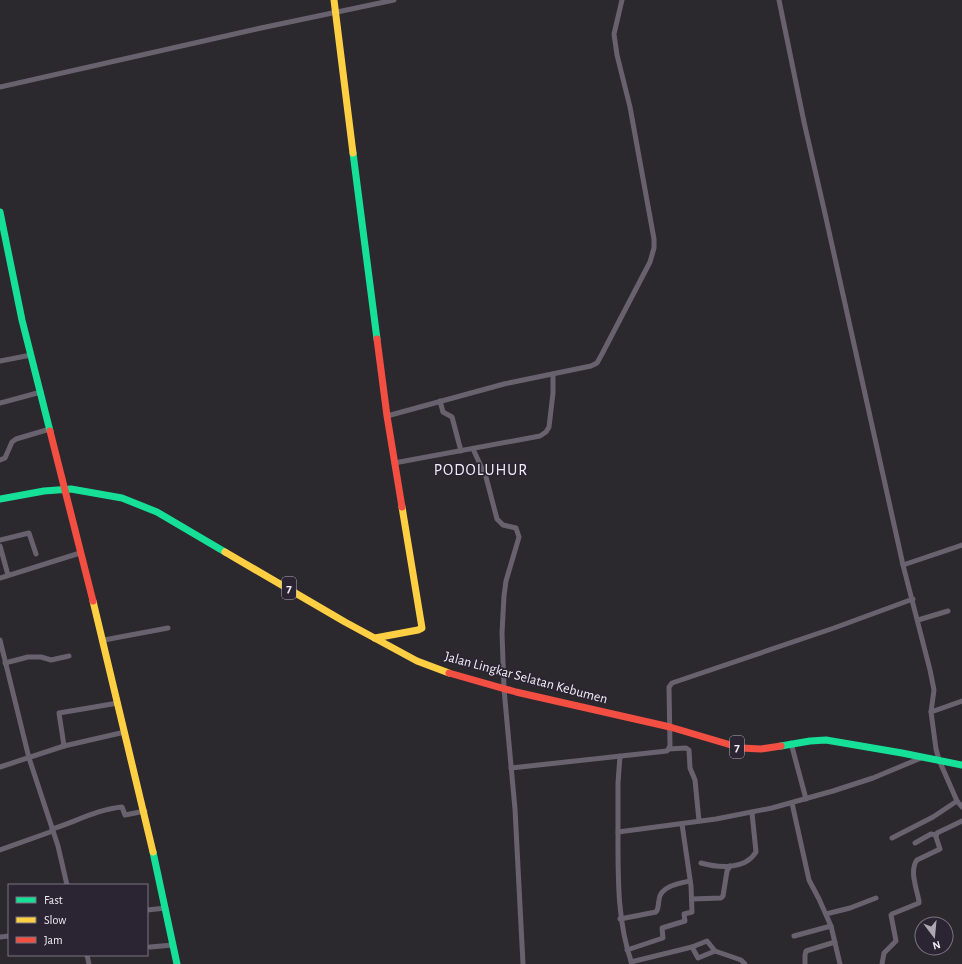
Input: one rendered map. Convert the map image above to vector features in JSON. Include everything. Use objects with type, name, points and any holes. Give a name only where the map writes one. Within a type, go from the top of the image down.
[{"type":"main road","points":[[334,0],[387,416],[422,624],[422,628],[418,630],[375,638]]},
{"type":"main road","points":[[0,212],[31,355],[50,430],[68,489],[80,553],[104,640],[145,811],[177,964]]},
{"type":"main road","name":"Jalan Lingkar Selatan Kebumen","points":[[0,499],[38,492],[68,489],[122,498],[157,512],[417,661],[444,672],[516,692],[670,727],[750,750],[791,743],[821,740],[925,757],[962,765]]},
{"type":"street","points":[[0,87],[84,67],[394,0]]},
{"type":"street","points":[[387,416],[504,384],[591,366],[597,363],[650,262],[654,248],[654,239],[630,107],[617,55],[614,34],[622,0]]},
{"type":"street","points":[[780,0],[804,122],[903,564],[913,599],[934,690],[931,712],[933,733],[939,760],[957,801],[962,808]]},
{"type":"street","points":[[0,361],[31,355]]},
{"type":"street","points":[[394,463],[538,437],[544,434],[549,427],[553,393],[553,374]]},
{"type":"street","points":[[0,403],[41,392]]},
{"type":"street","points":[[440,401],[443,412],[452,417],[461,451]]},
{"type":"street","points":[[0,460],[5,458],[12,442],[16,439],[50,430]]},
{"type":"street","points":[[473,449],[486,478],[497,519],[503,525],[516,528],[519,537],[506,580],[502,633],[514,768],[523,964]]},
{"type":"street","points":[[0,540],[29,533],[36,554]]},
{"type":"street","points":[[903,564],[962,545]]},
{"type":"street","points":[[0,546],[8,575]]},
{"type":"street","points":[[0,578],[80,553]]},
{"type":"street","points":[[669,749],[671,744],[669,687],[672,683],[834,628],[913,599]]},
{"type":"street","points":[[918,620],[948,611]]},
{"type":"street","points":[[104,640],[168,628]]},
{"type":"street","points":[[0,640],[29,758],[53,830],[68,884]]},
{"type":"street","points":[[5,663],[28,657],[44,657],[51,660],[69,656]]},
{"type":"street","points":[[931,712],[962,701]]},
{"type":"street","points":[[64,746],[60,713],[118,703]]},
{"type":"street","points":[[0,767],[64,746],[125,732]]},
{"type":"street","points":[[791,743],[806,799]]},
{"type":"street","points":[[514,768],[686,748],[689,750],[689,766],[695,780],[699,821]]},
{"type":"street","points":[[620,756],[618,783],[620,919],[627,950],[632,963],[692,947],[707,941],[711,944],[715,951],[741,960],[745,964]]},
{"type":"street","points":[[618,832],[682,824],[752,812],[792,803],[873,778],[925,757]]},
{"type":"street","points":[[892,838],[934,817],[957,801]]},
{"type":"street","points":[[792,803],[809,880],[819,898],[831,926],[840,964]]},
{"type":"street","points":[[0,850],[88,816],[115,808],[122,807],[125,815],[145,811]]},
{"type":"street","points":[[701,863],[716,866],[730,866],[741,864],[756,854],[752,812]]},
{"type":"street","points":[[915,843],[931,834],[936,835],[962,821]]},
{"type":"street","points":[[627,950],[663,938],[662,928],[686,921],[684,914],[692,912],[690,881],[682,824]]},
{"type":"street","points":[[882,964],[884,953],[896,941],[892,914],[919,903],[920,901],[914,873],[915,863],[917,860],[940,849],[936,835]]},
{"type":"street","points":[[692,899],[721,898],[723,896],[727,871],[730,866]]},
{"type":"street","points":[[620,919],[656,912],[659,909],[659,897],[662,892],[677,884],[690,881]]},
{"type":"street","points":[[826,914],[850,908],[876,898]]},
{"type":"street","points":[[148,910],[166,908]]},
{"type":"street","points":[[794,936],[831,926]]},
{"type":"street","points":[[805,964],[806,951],[835,942]]},
{"type":"street","points":[[150,947],[173,945]]},
{"type":"street","points":[[692,947],[698,958],[715,951]]},
{"type":"traffic: fast","points":[[353,153],[377,339]]},
{"type":"traffic: fast","points":[[0,212],[22,320],[50,431]]},
{"type":"traffic: fast","points":[[0,499],[44,491],[71,489],[122,498],[157,512],[225,552]]},
{"type":"traffic: fast","points":[[781,746],[826,740],[962,765]]},
{"type":"traffic: fast","points":[[153,852],[177,964]]},
{"type":"traffic: slow","points":[[334,0],[353,153]]},
{"type":"traffic: slow","points":[[375,638],[422,628],[402,507]]},
{"type":"traffic: slow","points":[[225,552],[345,622],[417,661],[449,673]]},
{"type":"traffic: slow","points":[[93,601],[153,852]]},
{"type":"traffic: jam","points":[[377,339],[387,416],[402,507]]},
{"type":"traffic: jam","points":[[50,431],[93,601]]},
{"type":"traffic: jam","points":[[449,673],[516,692],[670,727],[741,748],[761,749],[781,746]]},
{"type":"district","name":"PODOLUHUR","points":[[481,470]]}]
